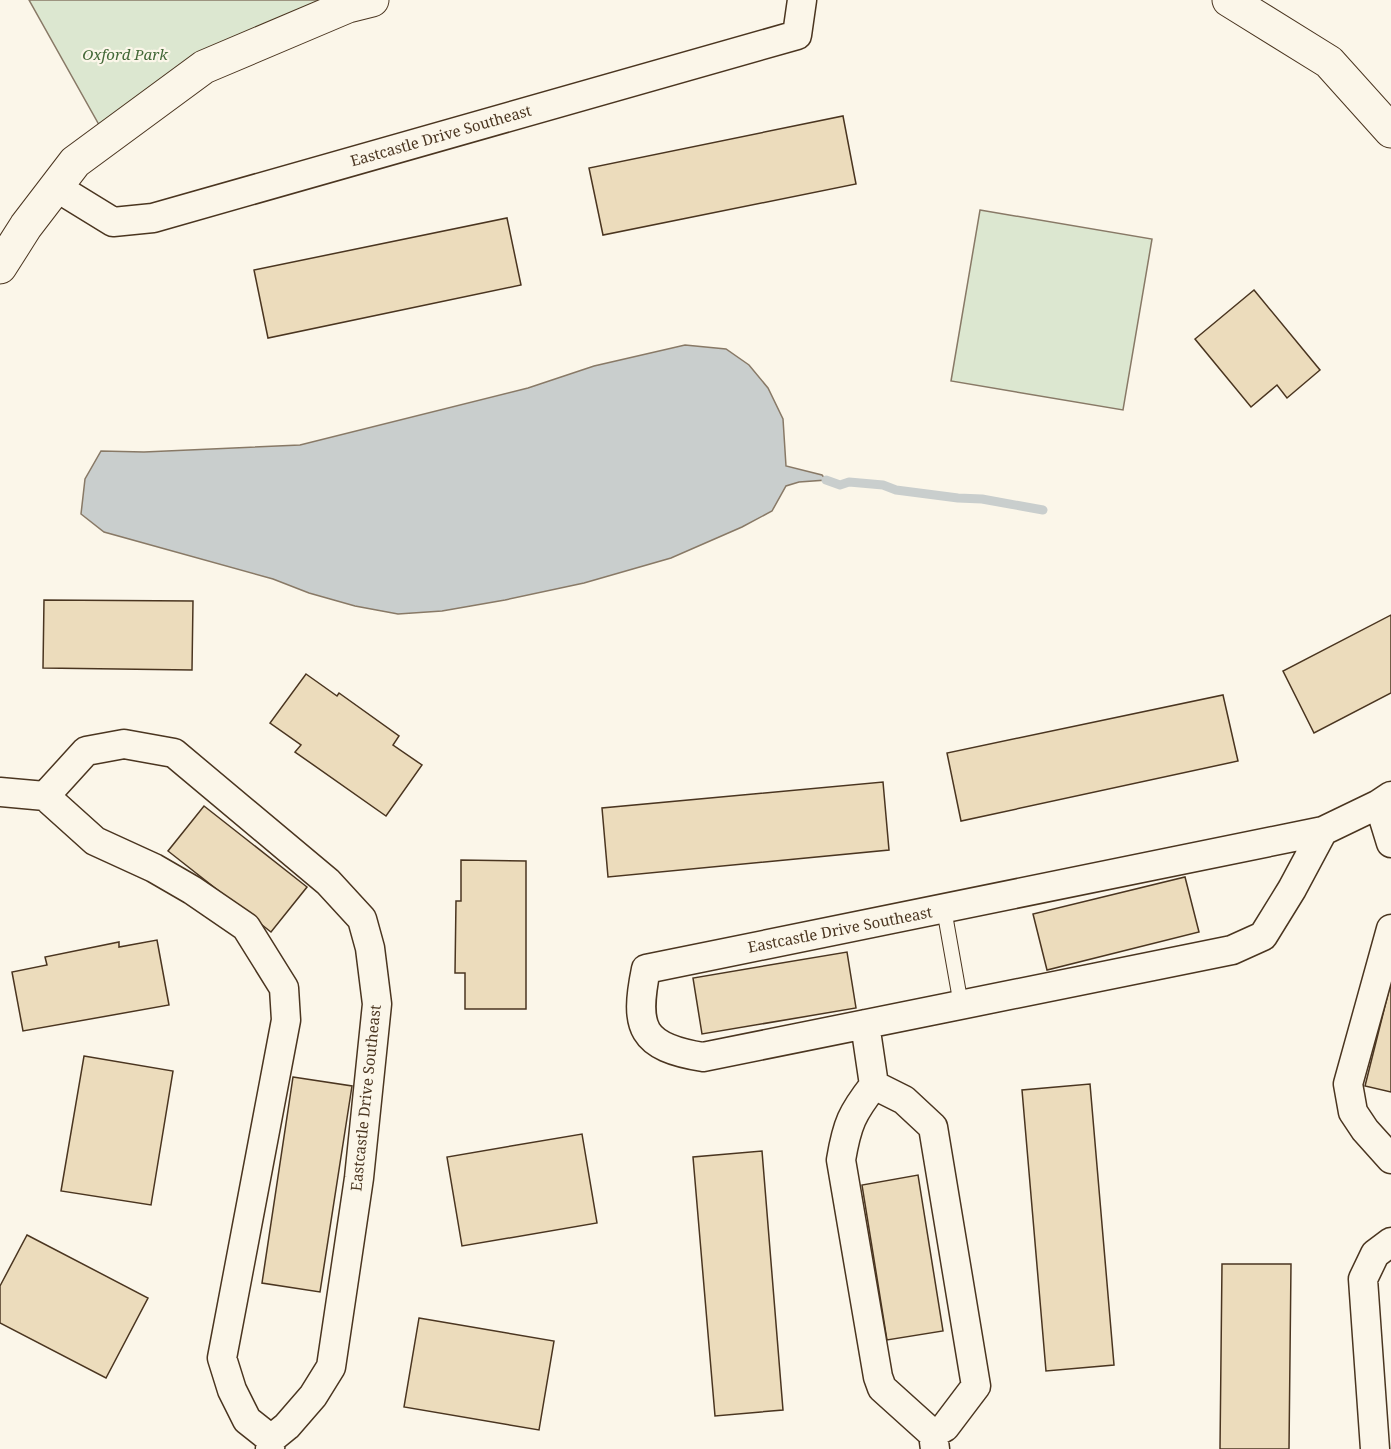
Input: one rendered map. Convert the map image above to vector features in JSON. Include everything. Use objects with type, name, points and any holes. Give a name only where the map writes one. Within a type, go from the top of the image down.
[{"type":"street","points":[[0,267],[26,226],[75,162],[204,66],[348,6],[372,0]]},
{"type":"street","name":"Eastcastle Drive Southeast","points":[[56,187],[113,222],[153,218],[797,35],[802,0]]},
{"type":"street","points":[[1230,0],[1329,62],[1391,131]]},
{"type":"street","name":"Eastcastle Drive Southeast","points":[[124,744],[174,753],[328,882],[362,919],[370,948],[377,1004],[359,1178],[331,1367],[313,1396],[271,1444],[247,1420],[232,1390],[222,1358],[286,1020],[284,988],[246,927],[192,890],[154,868],[95,841],[45,796],[86,751],[124,744]]},
{"type":"street","points":[[0,792],[45,796]]},
{"type":"street","name":"Eastcastle Drive Southeast","points":[[1323,831],[1292,889],[1263,936],[1232,950],[703,1057],[678,1053],[660,1046],[649,1037],[641,1015],[641,992],[646,969],[1323,831],[1385,800],[1391,843]]},
{"type":"street","points":[[1390,1157],[1365,1130],[1353,1112],[1348,1084],[1391,929]]},
{"type":"street","points":[[865,1024],[874,1085],[854,1110],[844,1138],[841,1160],[878,1377],[882,1388],[934,1442],[976,1386],[933,1127],[904,1100],[874,1085]]},
{"type":"street","points":[[1375,1449],[1363,1280],[1375,1254],[1391,1242]]},
{"type":"lane","points":[[944,909],[961,1005]]},
{"type":"green space","name":"Oxford Park","points":[[29,0],[372,0],[348,6],[107,139]]},
{"type":"green space","points":[[980,210],[1152,239],[1123,410],[951,381]]},
{"type":"shaded area","points":[[685,345],[726,349],[749,365],[768,388],[783,419],[786,466],[822,475],[826,480],[799,482],[786,486],[772,511],[742,527],[671,558],[584,583],[442,611],[398,614],[355,606],[309,593],[273,579],[104,532],[81,514],[85,479],[101,451],[144,452],[300,445],[528,388],[594,366]]},
{"type":"building","points":[[843,116],[856,184],[603,235],[589,168]]},
{"type":"building","points":[[507,218],[521,285],[268,338],[254,270]]},
{"type":"building","points":[[1254,290],[1320,370],[1287,398],[1277,385],[1251,407],[1195,339]]},
{"type":"building","points":[[44,600],[193,601],[192,670],[43,668]]},
{"type":"building","points":[[1391,615],[1391,693],[1314,733],[1283,671]]},
{"type":"building","points":[[306,674],[337,696],[339,693],[399,736],[393,745],[422,765],[386,816],[295,752],[301,745],[270,723]]},
{"type":"building","points":[[1223,695],[1238,761],[961,821],[947,753]]},
{"type":"building","points":[[883,782],[889,850],[608,877],[602,808]]},
{"type":"building","points":[[204,806],[307,887],[271,932],[168,851]]},
{"type":"building","points":[[461,860],[526,861],[526,1009],[465,1009],[465,973],[455,973],[456,901],[461,901]]},
{"type":"building","points":[[1185,877],[1199,932],[1047,970],[1033,914]]},
{"type":"building","points":[[157,940],[169,1005],[23,1031],[12,972],[47,965],[45,957],[119,942],[119,947]]},
{"type":"building","points":[[847,952],[856,1008],[702,1034],[693,978]]},
{"type":"building","points":[[1391,982],[1391,1092],[1365,1086]]},
{"type":"building","points":[[84,1056],[173,1071],[151,1205],[61,1191]]},
{"type":"building","points":[[293,1077],[352,1086],[320,1292],[262,1283]]},
{"type":"building","points":[[1090,1084],[1114,1365],[1046,1371],[1022,1090]]},
{"type":"building","points":[[582,1134],[597,1223],[462,1246],[447,1157]]},
{"type":"building","points":[[762,1151],[783,1410],[715,1416],[693,1157]]},
{"type":"building","points":[[918,1175],[943,1331],[887,1340],[862,1185]]},
{"type":"building","points":[[27,1235],[148,1298],[106,1378],[0,1323],[0,1286]]},
{"type":"building","points":[[1222,1264],[1291,1264],[1289,1449],[1220,1449]]},
{"type":"building","points":[[419,1318],[554,1341],[539,1430],[404,1407]]},
{"type":"waterway","points":[[826,480],[840,485],[849,482],[883,485],[896,490],[982,499],[1043,510]]}]
